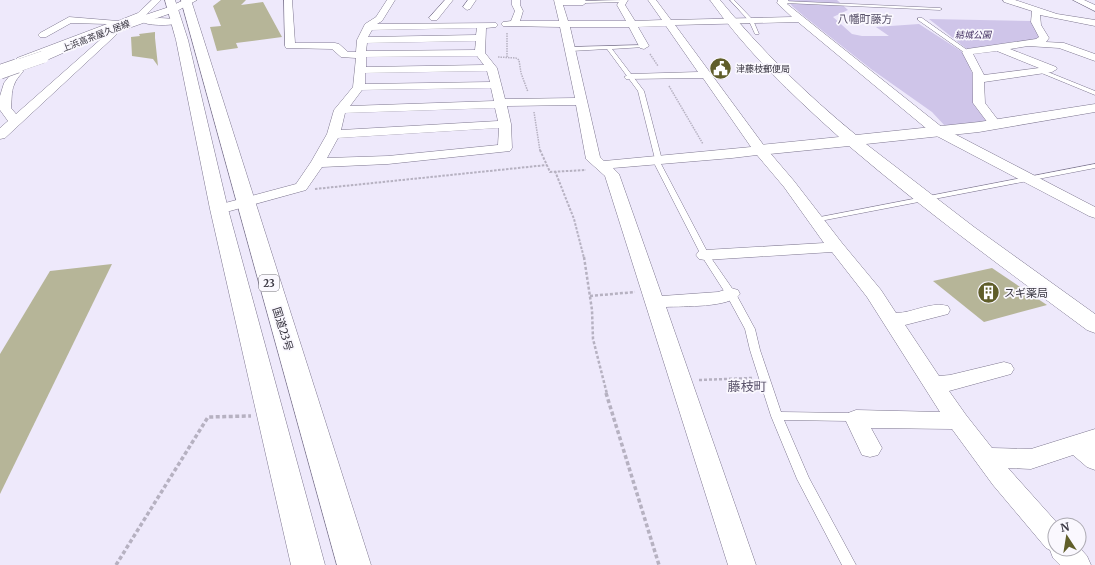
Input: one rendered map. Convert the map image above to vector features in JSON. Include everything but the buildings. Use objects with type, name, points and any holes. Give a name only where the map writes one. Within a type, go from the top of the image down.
[{"type":"main road","points":[[715,0],[731,21],[778,73],[852,140],[972,236],[1095,325]]},
{"type":"main road","points":[[179,5],[219,209],[308,565]]},
{"type":"main road","name":"上浜高茶屋久居線","points":[[0,72],[179,5]]},
{"type":"main road","name":"国道23号","points":[[179,5],[246,203],[354,565]]},
{"type":"main road","points":[[760,150],[995,124],[1095,108]]},
{"type":"street","points":[[288,0],[290,46],[335,46],[345,55],[482,55]]},
{"type":"street","points":[[219,209],[246,203],[301,187],[318,163],[333,134],[340,110],[359,87],[362,40],[369,27],[379,19],[391,0]]},
{"type":"street","points":[[434,18],[449,0]]},
{"type":"street","points":[[509,24],[519,11],[516,5],[516,0],[512,0]]},
{"type":"street","points":[[624,0],[621,5],[644,46]]},
{"type":"street","points":[[652,0],[760,150],[789,184],[836,247],[842,252],[874,294],[958,421],[1002,478],[1047,531]]},
{"type":"street","points":[[1007,0],[1036,11],[1055,16],[1095,23]]},
{"type":"street","points":[[1077,0],[1095,9]]},
{"type":"street","points":[[583,2],[558,1],[571,49],[593,159],[612,174],[742,565]]},
{"type":"street","points":[[783,1],[781,3],[938,131],[1030,178],[1088,204],[1095,213]]},
{"type":"street","points":[[15,121],[5,108],[6,92],[7,85],[11,78],[20,70],[21,60],[141,15],[147,9],[179,5]]},
{"type":"street","points":[[147,9],[179,5]]},
{"type":"street","points":[[49,54],[148,22],[165,15],[179,5]]},
{"type":"street","points":[[1036,11],[1095,9]]},
{"type":"street","points":[[995,124],[979,103],[978,73],[967,52],[1039,42],[1044,38],[1036,24],[1034,17],[1036,11]]},
{"type":"street","points":[[369,27],[509,24],[631,24],[801,19]]},
{"type":"street","points":[[43,34],[68,20],[120,22]]},
{"type":"street","points":[[318,163],[388,160],[505,148],[505,124],[501,104],[492,68],[482,55],[480,38],[482,25]]},
{"type":"street","points":[[0,135],[112,34]]},
{"type":"street","points":[[362,40],[480,38]]},
{"type":"street","points":[[1029,44],[1060,45],[1095,58]]},
{"type":"street","points":[[978,79],[1052,69],[998,48]]},
{"type":"street","points":[[360,70],[492,68]]},
{"type":"street","points":[[630,77],[707,75]]},
{"type":"street","points":[[359,87],[496,85]]},
{"type":"street","points":[[340,110],[501,104],[508,102],[531,101],[582,101]]},
{"type":"street","points":[[0,122],[15,121]]},
{"type":"street","points":[[333,134],[505,124]]},
{"type":"street","points":[[603,167],[760,150]]},
{"type":"street","points":[[705,255],[752,250],[836,247]]},
{"type":"street","points":[[653,296],[722,298],[731,294]]},
{"type":"street","points":[[890,319],[904,319],[941,310]]},
{"type":"street","points":[[934,384],[950,383],[1004,369]]},
{"type":"street","points":[[870,448],[856,419],[958,421]]},
{"type":"street","points":[[986,457],[1031,459],[1086,441],[1095,460]]},
{"type":"street","points":[[1070,557],[1077,565]]},
{"type":"lane","points":[[583,2],[624,0]]},
{"type":"lane","points":[[732,0],[751,21],[757,34]]},
{"type":"lane","points":[[783,1],[940,9]]},
{"type":"lane","points":[[920,19],[967,52]]},
{"type":"lane","points":[[571,49],[644,46]]},
{"type":"lane","points":[[609,48],[641,91],[657,160],[684,219],[705,255],[731,294],[750,329],[755,350],[777,416],[803,480],[849,565]]},
{"type":"lane","points":[[1041,71],[1095,93]]},
{"type":"lane","points":[[816,220],[1095,166]]},
{"type":"lane","points":[[777,416],[849,417],[856,419]]},
{"type":"path","points":[[507,58],[509,24]]},
{"type":"path","points":[[644,46],[646,46],[704,146]]},
{"type":"path","points":[[482,55],[519,60],[521,73],[531,101],[536,123],[536,134],[539,149],[550,172],[603,167]]},
{"type":"path","points":[[301,187],[306,189],[355,186],[547,165]]},
{"type":"path","points":[[555,171],[566,193],[576,222],[590,296],[594,342],[604,382],[659,565]]},
{"type":"path","points":[[590,296],[653,296]]},
{"type":"path","points":[[680,381],[764,377]]},
{"type":"path","points":[[116,565],[208,417],[271,416]]},
{"type":"green space","points":[[788,0],[837,0],[848,10],[833,17],[852,34],[862,36],[889,36],[876,27],[919,24],[964,53],[972,73],[973,103],[988,123],[946,127],[932,112],[871,69],[805,17],[792,6]]},
{"type":"green space","name":"結城公園","points":[[929,19],[1031,21],[1040,38],[1037,40],[968,50]]},
{"type":"place","name":"津藤枝郵便局","points":[[721,69]]},
{"type":"place","name":"スギ薬局","points":[[988,293]]},
{"type":"district","name":"八幡町藤方","points":[[865,19]]},
{"type":"district","name":"藤枝町","points":[[747,386]]}]
